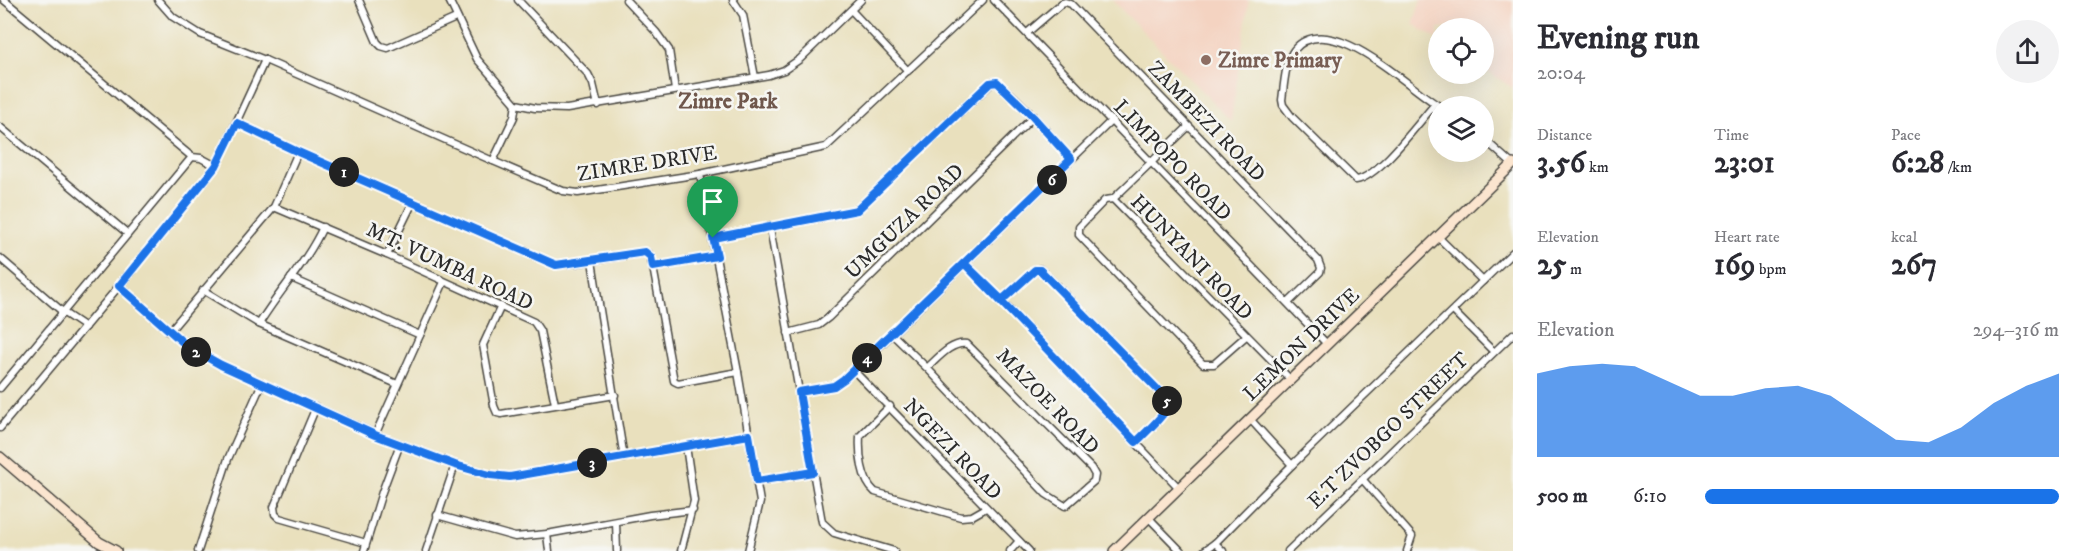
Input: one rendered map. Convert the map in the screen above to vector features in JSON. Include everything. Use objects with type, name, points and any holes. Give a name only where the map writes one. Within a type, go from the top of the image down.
[{"type":"street","points":[[4,0],[192,157],[201,158],[216,166]]},
{"type":"street","name":"ZIMRE DRIVE","points":[[158,0],[173,17],[200,34],[265,60],[493,162],[563,191],[578,193],[700,174],[826,147],[983,0]]},
{"type":"street","points":[[359,0],[377,42],[388,48],[456,18]]},
{"type":"street","points":[[449,0],[477,59],[516,104],[535,108],[567,109],[769,75],[790,67],[861,0]]},
{"type":"street","points":[[518,0],[588,74],[598,105]]},
{"type":"street","points":[[626,0],[656,32],[669,50],[675,90]]},
{"type":"street","points":[[732,0],[743,15],[755,77]]},
{"type":"street","name":"LIMPOPO ROAD","points":[[994,0],[1327,344]]},
{"type":"street","name":"ZAMBEZI ROAD","points":[[1027,33],[1062,3],[1069,2],[1320,263],[1321,268],[1317,277],[1288,303]]},
{"type":"street","points":[[850,10],[908,71]]},
{"type":"street","points":[[1322,38],[1345,42],[1437,105],[1369,176],[1356,180],[1292,117],[1282,100],[1293,51],[1306,42],[1322,38]]},
{"type":"street","points":[[0,428],[216,166],[265,60]]},
{"type":"street","points":[[713,238],[857,210],[990,83],[1000,84],[1071,159]]},
{"type":"street","points":[[493,162],[514,117],[516,104]]},
{"type":"street","name":"UMGUZA ROAD","points":[[788,333],[819,325],[828,318],[1033,117]]},
{"type":"street","points":[[799,392],[834,386],[854,371],[1112,120]]},
{"type":"street","points":[[237,123],[556,265],[645,252],[651,257],[674,381],[678,383],[738,372]]},
{"type":"street","points":[[0,127],[127,234]]},
{"type":"street","points":[[1113,198],[1188,127]]},
{"type":"street","points":[[1494,148],[1513,164]]},
{"type":"street","points":[[169,332],[274,207],[298,152]]},
{"type":"street","points":[[0,388],[192,157]]},
{"type":"street","name":"LEMON DRIVE","points":[[1114,551],[1513,164]]},
{"type":"street","points":[[700,174],[757,481],[760,509],[748,551]]},
{"type":"street","name":"HUNYANI ROAD","points":[[1246,336],[1214,364],[1203,364],[1079,235],[1078,227],[1105,201],[1113,198],[1290,380]]},
{"type":"street","points":[[387,255],[413,202]]},
{"type":"street","name":"MT. VUMBA ROAD","points":[[274,207],[387,255],[534,322],[540,332],[555,404]]},
{"type":"street","points":[[259,324],[278,293],[315,245],[323,227]]},
{"type":"street","points":[[770,228],[821,519],[825,527],[834,533],[894,551]]},
{"type":"street","points":[[1438,237],[1483,281]]},
{"type":"street","points":[[1204,551],[1215,543],[1292,465],[1513,252]]},
{"type":"street","points":[[653,267],[717,256]]},
{"type":"street","points":[[0,258],[64,313],[85,327]]},
{"type":"street","points":[[592,261],[624,458]]},
{"type":"street","points":[[964,263],[1002,300],[1179,488]]},
{"type":"street","points":[[1002,300],[1035,270],[1040,270],[1162,394],[1167,400],[1167,408],[1136,442]]},
{"type":"street","points":[[291,278],[420,335]]},
{"type":"street","points":[[375,435],[444,282]]},
{"type":"street","points":[[119,286],[187,346],[221,365],[375,435],[455,465],[490,475],[510,477],[749,435]]},
{"type":"street","points":[[203,290],[259,324],[397,384]]},
{"type":"street","points":[[501,306],[483,345],[496,412],[501,414],[615,395]]},
{"type":"street","points":[[1453,311],[1493,351]]},
{"type":"street","name":"MAZOE ROAD","points":[[892,334],[1053,500],[1065,506],[1094,481],[1095,475],[1091,468],[968,344],[960,343],[954,346],[927,368]]},
{"type":"street","name":"E.T ZVOBGO STREET","points":[[1288,551],[1513,334]]},
{"type":"street","name":"NGEZI ROAD","points":[[854,371],[1029,551]]},
{"type":"street","points":[[198,551],[228,459],[262,383]]},
{"type":"street","points":[[890,406],[860,436],[862,460],[869,487],[875,492],[961,517],[972,516],[986,508]]},
{"type":"street","points":[[316,407],[274,507],[275,514],[279,518],[366,543]]},
{"type":"street","points":[[1250,419],[1292,465]]},
{"type":"street","points":[[364,551],[400,444]]},
{"type":"street","points":[[681,551],[693,510],[693,488],[686,446]]},
{"type":"street","points":[[0,457],[99,543],[116,551]]},
{"type":"street","points":[[426,551],[455,465]]},
{"type":"street","points":[[757,481],[813,472]]},
{"type":"street","points":[[1363,480],[1412,536],[1407,551]]},
{"type":"street","points":[[437,515],[515,537],[547,534],[693,510]]},
{"type":"street","points":[[1148,518],[1181,551]]},
{"type":"street","points":[[616,522],[617,551]]},
{"type":"street","points":[[547,534],[549,551]]},
{"type":"street","points":[[1010,551],[1019,542]]},
{"type":"street","points":[[1215,543],[1223,551]]},
{"type":"shaded area","name":"Zimre Primary","points":[[1112,0],[1249,0],[1231,121]]},
{"type":"shaded area","points":[[1421,0],[1513,0],[1513,88],[1494,76],[1494,18],[1428,18],[1428,34],[1413,24]]},
{"type":"place","name":"Zimre Primary","points":[[1206,60]]},
{"type":"district","name":"Zimre Park","points":[[728,100]]},
{"type":"route","points":[[713,238],[717,256],[653,267],[651,257],[645,252],[556,265],[237,123],[216,166],[119,286],[187,346],[221,365],[375,435],[455,465],[502,477],[749,435],[757,481],[813,472],[799,392],[834,386],[844,379],[964,263],[1002,300],[1036,269],[1040,270],[1162,394],[1167,400],[1167,408],[1136,442],[964,263],[1071,159],[997,82],[990,83],[866,204],[857,210],[713,238]]}]
